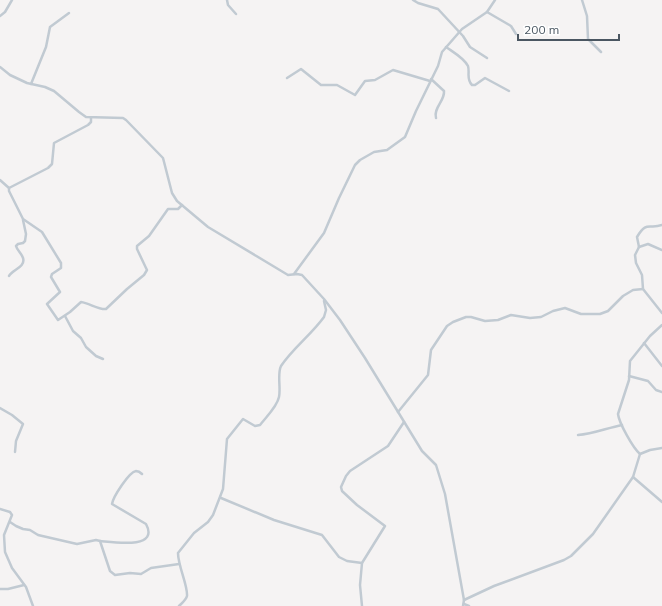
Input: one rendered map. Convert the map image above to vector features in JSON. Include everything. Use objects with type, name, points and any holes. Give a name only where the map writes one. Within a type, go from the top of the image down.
[{"type":"street","points":[[0,16],[5,12],[12,0]]},
{"type":"street","points":[[227,0],[228,5],[236,14]]},
{"type":"street","points":[[413,0],[438,9],[459,32],[470,47],[487,58]]},
{"type":"street","points":[[294,275],[324,233],[355,165],[360,160],[374,152],[387,150],[405,137],[430,80],[438,66],[442,52],[459,32],[487,12],[495,0]]},
{"type":"street","points":[[582,0],[587,17],[588,39],[601,52]]},
{"type":"street","points":[[487,12],[510,26],[516,34]]},
{"type":"street","points":[[31,84],[46,47],[50,27],[69,13]]},
{"type":"street","points":[[446,47],[466,62],[469,70],[469,81],[472,85],[475,85],[485,78],[509,90]]},
{"type":"street","points":[[0,67],[10,75],[31,84],[45,87],[54,91],[86,117],[122,118],[130,122],[141,136],[163,158],[172,193],[182,205],[208,227],[288,275],[302,276],[324,299],[365,358],[422,451],[436,465],[445,494],[464,604]]},
{"type":"street","points":[[287,78],[301,69],[321,85],[337,85],[355,94],[365,81],[375,80],[393,70],[430,80],[444,91],[444,98],[436,111],[436,118]]},
{"type":"street","points":[[9,188],[48,168],[52,162],[54,143],[88,125],[91,122],[91,118]]},
{"type":"street","points":[[0,180],[9,188],[9,191],[23,219],[26,234],[26,241],[16,246],[23,258],[23,263],[9,276]]},
{"type":"street","points":[[23,219],[42,232],[61,263],[60,268],[52,274],[51,277],[60,292],[47,304],[58,320],[81,302],[94,305],[103,310],[106,309],[144,275],[147,270],[137,246],[149,236],[166,210],[170,208],[178,209],[182,205]]},
{"type":"street","points":[[662,225],[650,225],[645,227],[637,237],[639,247],[635,255],[636,263],[642,275],[643,289],[662,312]]},
{"type":"street","points":[[639,247],[648,244],[662,250]]},
{"type":"street","points":[[398,412],[428,375],[431,350],[447,326],[453,322],[466,317],[485,321],[498,320],[511,315],[530,318],[542,317],[553,311],[565,308],[581,314],[600,314],[608,310],[633,290],[643,289]]},
{"type":"street","points":[[179,606],[184,601],[186,596],[179,564],[179,551],[194,533],[211,519],[221,498],[224,489],[227,439],[243,420],[255,426],[260,425],[277,403],[280,387],[280,369],[294,350],[324,317],[326,310],[324,299]]},
{"type":"street","points":[[65,316],[73,331],[81,338],[86,347],[96,356],[103,359]]},
{"type":"street","points":[[640,454],[636,450],[622,425],[618,414],[629,376],[630,360],[662,325]]},
{"type":"street","points":[[644,343],[662,366]]},
{"type":"street","points":[[629,376],[648,381],[656,390],[662,392]]},
{"type":"street","points":[[0,408],[23,424],[16,441],[15,452]]},
{"type":"street","points":[[362,606],[360,584],[362,563],[385,526],[357,505],[342,491],[341,487],[350,471],[388,446],[404,422]]},
{"type":"street","points":[[578,435],[591,434],[600,430],[622,425]]},
{"type":"street","points":[[464,604],[494,586],[571,556],[593,534],[632,476],[640,454],[650,450],[662,448]]},
{"type":"street","points":[[10,522],[23,529],[53,539],[79,545],[96,540],[136,543],[142,541],[148,534],[146,524],[112,504],[114,498],[127,478],[134,471],[142,474]]},
{"type":"street","points":[[632,476],[662,502]]},
{"type":"street","points":[[221,498],[277,521],[322,534],[339,557],[362,563]]},
{"type":"street","points":[[0,510],[11,513],[12,516],[4,535],[5,552],[12,568],[24,585],[33,606]]},
{"type":"street","points":[[100,541],[110,571],[115,575],[130,573],[141,574],[151,568],[179,564]]},
{"type":"street","points":[[0,589],[8,589],[24,585]]},
{"type":"street","points":[[464,604],[469,606]]}]
